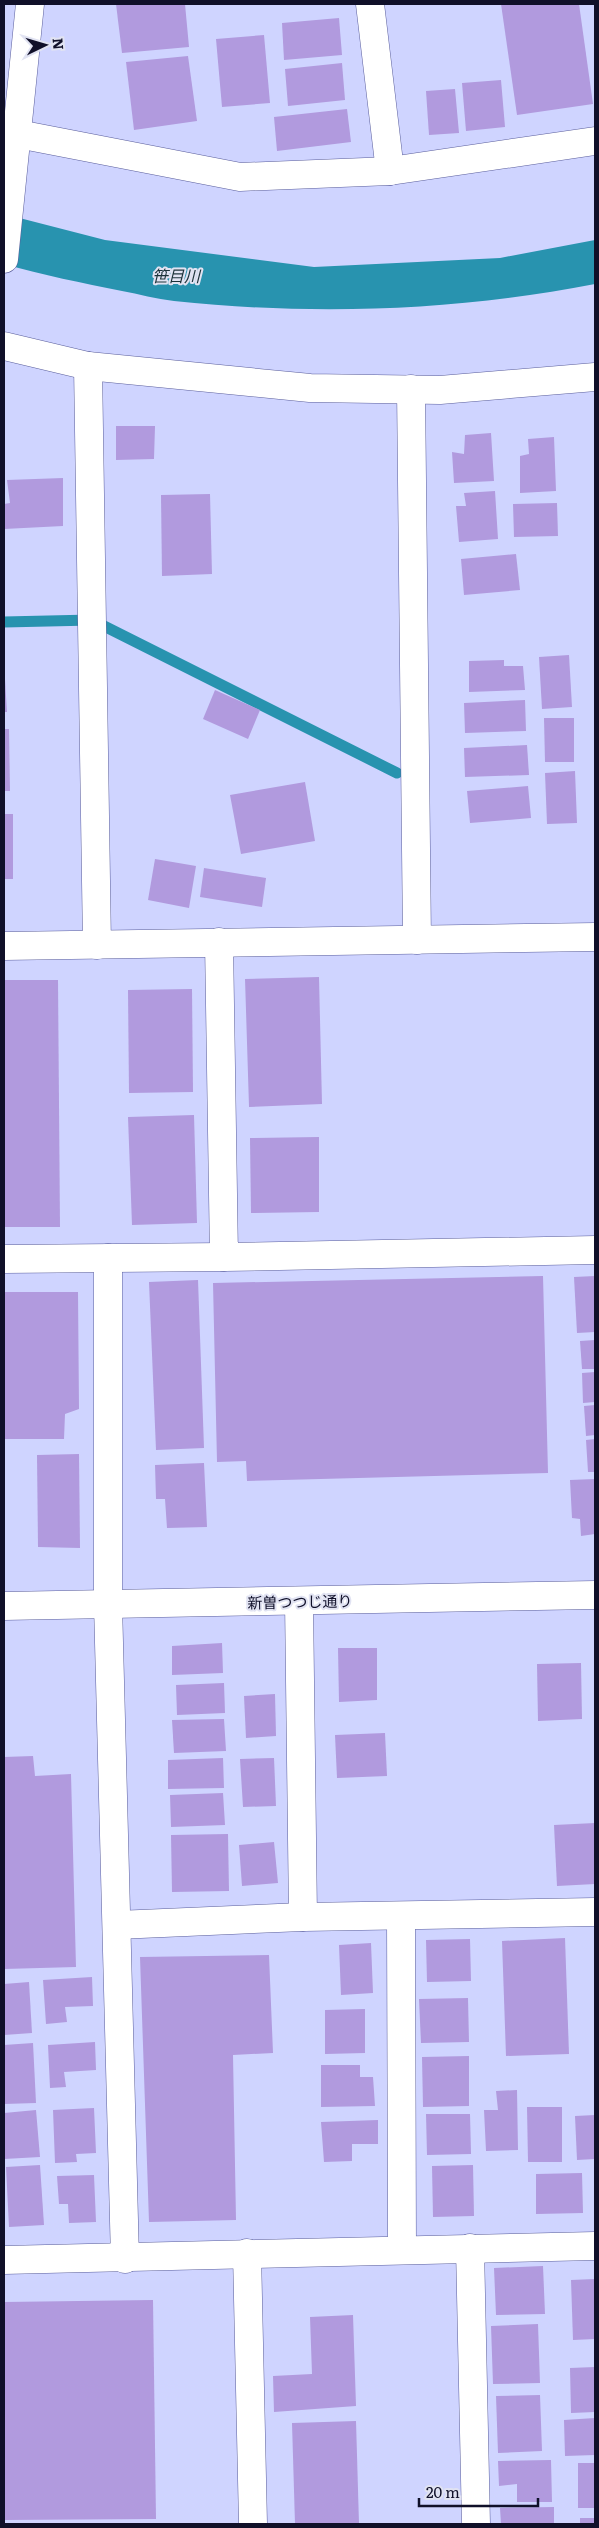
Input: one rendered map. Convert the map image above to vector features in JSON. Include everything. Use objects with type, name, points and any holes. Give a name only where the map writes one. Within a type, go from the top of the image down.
[{"type":"street","points":[[4,259],[12,138],[30,4]]},
{"type":"street","points":[[370,4],[390,171]]},
{"type":"street","points":[[12,138],[240,176],[390,171],[595,142]]},
{"type":"street","points":[[4,346],[88,366],[310,388],[440,390],[595,377]]},
{"type":"street","points":[[88,366],[97,945]]},
{"type":"street","points":[[410,389],[417,940]]},
{"type":"street","points":[[4,946],[595,937]]},
{"type":"street","points":[[220,942],[224,1257]]},
{"type":"street","points":[[4,1259],[595,1250]]},
{"type":"street","points":[[108,1258],[108,1604],[125,2259]]},
{"type":"street","name":"新曽つつじ通り","points":[[4,1606],[595,1595]]},
{"type":"street","points":[[300,1601],[303,1917]]},
{"type":"street","points":[[117,1925],[303,1917],[595,1912]]},
{"type":"street","points":[[401,1916],[402,2249]]},
{"type":"street","points":[[4,2260],[125,2259],[247,2253],[595,2246]]},
{"type":"street","points":[[470,2248],[476,2524]]},
{"type":"street","points":[[247,2253],[253,2524]]},
{"type":"water","name":"笹目川","points":[[4,214],[105,240],[314,267],[500,258],[595,240],[595,284],[491,300],[385,308],[279,308],[174,301],[77,282],[4,264]]},
{"type":"building","points":[[116,4],[185,4],[189,47],[122,53]]},
{"type":"building","points":[[501,4],[579,4],[593,104],[517,115]]},
{"type":"building","points":[[339,18],[342,55],[284,60],[282,23]]},
{"type":"building","points":[[264,35],[270,103],[222,107],[216,39]]},
{"type":"building","points":[[188,56],[197,121],[134,130],[126,62]]},
{"type":"building","points":[[342,63],[345,100],[288,106],[285,69]]},
{"type":"building","points":[[501,80],[505,127],[466,131],[462,83]]},
{"type":"building","points":[[455,89],[459,133],[429,135],[426,91]]},
{"type":"building","points":[[347,109],[351,142],[277,151],[274,117]]},
{"type":"building","points":[[116,426],[155,426],[154,459],[116,460]]},
{"type":"building","points":[[491,433],[494,481],[454,483],[452,452],[464,454],[465,435]]},
{"type":"building","points":[[554,437],[556,491],[520,493],[520,456],[529,454],[528,439]]},
{"type":"building","points":[[63,478],[63,526],[4,529],[4,504],[10,503],[7,480]]},
{"type":"building","points":[[495,491],[498,539],[459,542],[456,506],[466,506],[464,493]]},
{"type":"building","points":[[210,494],[212,574],[162,576],[161,495]]},
{"type":"building","points":[[557,503],[558,536],[514,537],[513,504]]},
{"type":"building","points":[[516,554],[520,590],[464,595],[461,559]]},
{"type":"building","points":[[569,655],[572,707],[542,709],[539,657]]},
{"type":"building","points":[[504,660],[504,666],[523,666],[525,690],[469,692],[469,661]]},
{"type":"building","points":[[4,663],[7,712],[4,712]]},
{"type":"building","points":[[215,690],[260,710],[248,739],[203,719]]},
{"type":"building","points":[[525,700],[526,731],[465,733],[464,703]]},
{"type":"building","points":[[544,718],[574,718],[574,762],[545,762]]},
{"type":"building","points":[[4,729],[9,729],[10,791],[4,791]]},
{"type":"building","points":[[527,745],[529,775],[465,777],[464,748]]},
{"type":"building","points":[[575,771],[577,823],[547,824],[545,773]]},
{"type":"building","points":[[305,782],[315,841],[241,854],[230,795]]},
{"type":"building","points":[[528,786],[531,818],[470,823],[467,791]]},
{"type":"building","points":[[4,814],[13,814],[13,879],[4,879]]},
{"type":"building","points":[[155,859],[196,866],[189,908],[148,900]]},
{"type":"building","points":[[204,868],[266,878],[262,907],[200,897]]},
{"type":"building","points":[[319,977],[322,1104],[249,1107],[245,979]]},
{"type":"building","points":[[4,980],[58,980],[60,1227],[4,1227]]},
{"type":"building","points":[[192,989],[193,1092],[129,1093],[128,990]]},
{"type":"building","points":[[194,1115],[197,1223],[132,1225],[128,1117]]},
{"type":"building","points":[[319,1137],[319,1212],[251,1213],[250,1138]]},
{"type":"building","points":[[543,1276],[548,1473],[247,1481],[246,1461],[217,1462],[213,1283]]},
{"type":"building","points":[[595,1276],[595,1332],[577,1333],[574,1277]]},
{"type":"building","points":[[198,1280],[204,1448],[156,1450],[149,1282]]},
{"type":"building","points":[[4,1292],[78,1292],[79,1409],[65,1414],[64,1439],[4,1439]]},
{"type":"building","points":[[595,1340],[595,1369],[582,1369],[580,1341]]},
{"type":"building","points":[[595,1372],[595,1402],[583,1403],[582,1373]]},
{"type":"building","points":[[595,1405],[595,1435],[586,1436],[584,1406]]},
{"type":"building","points":[[595,1439],[595,1472],[588,1472],[586,1440]]},
{"type":"building","points":[[79,1454],[80,1548],[38,1547],[37,1455]]},
{"type":"building","points":[[204,1463],[207,1527],[167,1528],[165,1499],[156,1499],[155,1465]]},
{"type":"building","points":[[595,1479],[595,1534],[581,1536],[580,1519],[572,1518],[570,1480]]},
{"type":"building","points":[[222,1643],[223,1673],[172,1675],[172,1646]]},
{"type":"building","points":[[338,1648],[377,1648],[377,1700],[339,1702]]},
{"type":"building","points":[[581,1663],[582,1719],[538,1721],[537,1664]]},
{"type":"building","points":[[224,1683],[225,1713],[177,1715],[176,1685]]},
{"type":"building","points":[[275,1694],[276,1736],[246,1738],[244,1696]]},
{"type":"building","points":[[224,1719],[226,1751],[174,1753],[172,1720]]},
{"type":"building","points":[[385,1733],[387,1776],[337,1778],[335,1735]]},
{"type":"building","points":[[33,1756],[35,1776],[71,1774],[76,1967],[4,1969],[4,1757]]},
{"type":"building","points":[[223,1758],[224,1788],[168,1789],[168,1760]]},
{"type":"building","points":[[274,1758],[276,1806],[243,1807],[240,1759]]},
{"type":"building","points":[[223,1793],[225,1825],[171,1827],[170,1795]]},
{"type":"building","points":[[595,1823],[595,1884],[557,1886],[554,1825]]},
{"type":"building","points":[[228,1834],[229,1891],[172,1892],[171,1835]]},
{"type":"building","points":[[274,1842],[278,1883],[242,1886],[239,1845]]},
{"type":"building","points":[[565,1938],[569,2054],[506,2056],[502,1941]]},
{"type":"building","points":[[470,1939],[471,1981],[427,1982],[426,1940]]},
{"type":"building","points":[[371,1943],[373,1993],[341,1995],[339,1945]]},
{"type":"building","points":[[269,1955],[273,2053],[233,2055],[236,2220],[149,2222],[140,1957]]},
{"type":"building","points":[[92,1977],[93,2006],[65,2007],[67,2022],[46,2024],[43,1980]]},
{"type":"building","points":[[29,1982],[32,2033],[4,2035],[4,1984]]},
{"type":"building","points":[[468,1998],[469,2042],[421,2043],[419,1999]]},
{"type":"building","points":[[365,2009],[365,2053],[325,2054],[325,2010]]},
{"type":"building","points":[[95,2042],[96,2070],[64,2072],[66,2087],[50,2088],[48,2045]]},
{"type":"building","points":[[33,2043],[36,2103],[4,2104],[4,2045]]},
{"type":"building","points":[[469,2056],[469,2106],[423,2107],[422,2057]]},
{"type":"building","points":[[321,2065],[360,2065],[360,2077],[373,2077],[375,2106],[321,2107]]},
{"type":"building","points":[[517,2090],[518,2150],[486,2151],[484,2110],[498,2110],[496,2091]]},
{"type":"building","points":[[527,2107],[562,2107],[562,2162],[528,2162]]},
{"type":"building","points":[[94,2108],[96,2153],[76,2154],[77,2162],[55,2163],[53,2110]]},
{"type":"building","points":[[36,2110],[40,2157],[4,2159],[4,2113]]},
{"type":"building","points":[[426,2114],[470,2114],[471,2154],[427,2155]]},
{"type":"building","points":[[595,2115],[595,2159],[577,2160],[575,2116]]},
{"type":"building","points":[[378,2120],[378,2144],[352,2144],[352,2161],[324,2162],[321,2122]]},
{"type":"building","points":[[40,2165],[44,2225],[9,2227],[6,2167]]},
{"type":"building","points":[[473,2165],[474,2216],[433,2217],[432,2166]]},
{"type":"building","points":[[582,2173],[583,2213],[536,2214],[536,2174]]},
{"type":"building","points":[[94,2175],[96,2222],[69,2223],[68,2204],[59,2204],[57,2176]]},
{"type":"building","points":[[543,2266],[545,2314],[496,2315],[494,2268]]},
{"type":"building","points":[[595,2279],[595,2339],[573,2340],[571,2280]]},
{"type":"building","points":[[153,2300],[156,2519],[4,2520],[4,2302]]},
{"type":"building","points":[[353,2315],[356,2406],[274,2412],[273,2376],[312,2374],[310,2317]]},
{"type":"building","points":[[538,2324],[540,2383],[493,2384],[491,2326]]},
{"type":"building","points":[[595,2367],[595,2412],[571,2413],[570,2368]]},
{"type":"building","points":[[540,2395],[542,2451],[498,2453],[496,2396]]},
{"type":"building","points":[[595,2418],[595,2455],[565,2456],[564,2420]]},
{"type":"building","points":[[356,2421],[359,2524],[295,2524],[292,2423]]},
{"type":"building","points":[[551,2460],[552,2502],[517,2502],[517,2484],[499,2486],[498,2461]]},
{"type":"building","points":[[578,2463],[595,2463],[595,2508],[578,2508]]},
{"type":"building","points":[[554,2507],[554,2524],[501,2524],[500,2508]]},
{"type":"building","points":[[580,2518],[595,2518],[595,2524],[580,2524]]},
{"type":"waterway","points":[[4,622],[92,620],[397,773]]}]
